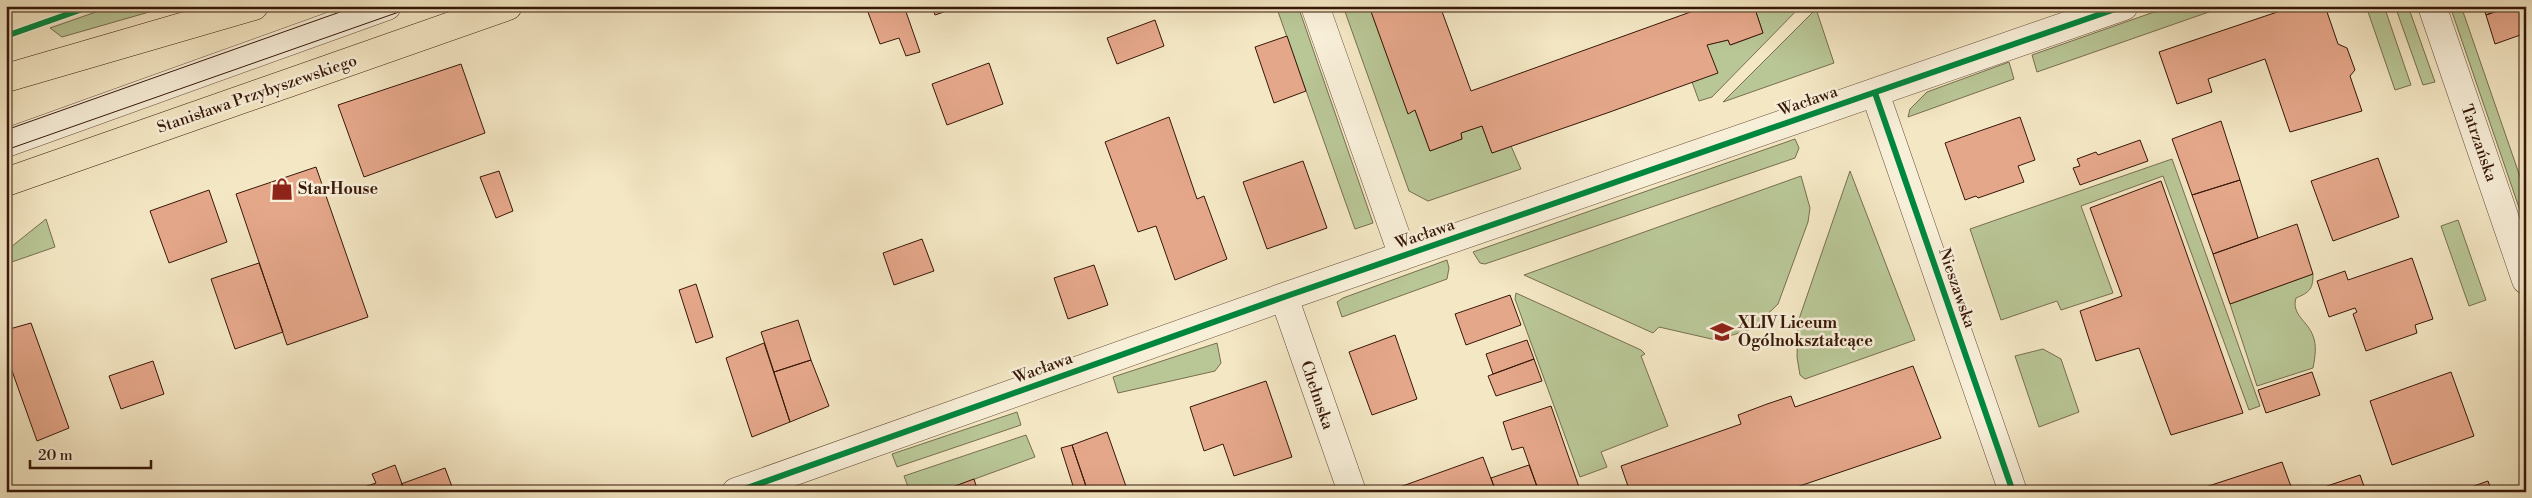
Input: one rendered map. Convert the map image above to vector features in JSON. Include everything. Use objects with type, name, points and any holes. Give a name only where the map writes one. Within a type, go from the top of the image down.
[{"type":"main road","points":[[6,78],[254,6]]},
{"type":"main road","name":"Stanisława Przybyszewskiego","points":[[6,182],[508,6]]},
{"type":"street","points":[[6,143],[387,6]]},
{"type":"street","points":[[1315,6],[1403,256]]},
{"type":"street","name":"Wacława","points":[[736,492],[1284,297],[2124,6]]},
{"type":"street","name":"Tatrzańska","points":[[2432,6],[2526,280]]},
{"type":"street","name":"Nieszawska","points":[[1875,93],[2014,492]]},
{"type":"street","name":"Chełmska","points":[[1284,297],[1352,492]]},
{"type":"green space","points":[[113,6],[170,6],[62,37],[50,28]]},
{"type":"green space","points":[[1276,6],[1298,6],[1373,223],[1355,229]]},
{"type":"green space","points":[[1343,6],[1369,6],[1408,113],[1415,110],[1430,151],[1462,139],[1461,133],[1482,126],[1492,153],[1511,146],[1521,169],[1428,201],[1409,191]]},
{"type":"green space","points":[[1754,6],[1801,6],[1712,97],[1699,101],[1692,82],[1707,45],[1728,40],[1731,45],[1763,33]]},
{"type":"green space","points":[[2171,6],[2226,6],[2037,72],[2032,55]]},
{"type":"green space","points":[[2366,6],[2384,6],[2411,85],[2395,90]]},
{"type":"green space","points":[[2395,6],[2408,6],[2435,82],[2423,85]]},
{"type":"green space","points":[[2450,6],[2461,6],[2526,194],[2526,228]]},
{"type":"green space","points":[[1816,9],[1834,63],[1723,102]]},
{"type":"green space","points":[[2009,62],[2014,79],[1908,117],[1910,109],[1927,92]]},
{"type":"green space","points":[[1795,139],[1799,148],[1795,158],[1485,264],[1480,263],[1473,252]]},
{"type":"green space","points":[[2172,159],[2260,406],[2249,410],[2163,176],[2081,206],[2113,293],[2061,310],[2057,301],[2001,320],[1970,229]]},
{"type":"green space","points":[[1850,171],[1915,340],[1805,379],[1800,375],[1797,357],[1798,322]]},
{"type":"green space","points":[[1801,176],[1810,208],[1808,222],[1778,304],[1752,329],[1716,340],[1659,327],[1653,333],[1524,275]]},
{"type":"green space","points":[[46,219],[55,247],[6,264],[6,251]]},
{"type":"green space","points":[[2458,220],[2486,300],[2469,306],[2441,226]]},
{"type":"green space","points":[[1447,260],[1449,268],[1447,279],[1342,317],[1337,302],[1343,298]]},
{"type":"green space","points":[[2313,274],[2310,289],[2305,294],[2296,298],[2295,304],[2298,314],[2311,331],[2314,340],[2313,368],[2257,386],[2230,304]]},
{"type":"green space","points":[[1516,293],[1641,350],[1645,354],[1641,356],[1668,426],[1601,452],[1607,467],[1580,477],[1515,299]]},
{"type":"green space","points":[[1217,343],[1221,363],[1215,371],[1118,393],[1113,377]]},
{"type":"green space","points":[[2043,349],[2061,359],[2079,412],[2039,427],[2015,356]]},
{"type":"green space","points":[[1017,412],[1021,425],[897,467],[892,454]]},
{"type":"green space","points":[[1026,435],[1035,457],[939,492],[910,492],[904,476]]},
{"type":"building","points":[[904,6],[920,52],[906,56],[899,38],[880,44],[866,7]]},
{"type":"building","points":[[932,6],[961,6],[935,15]]},
{"type":"building","points":[[1369,6],[1440,6],[1471,91],[1696,10],[1694,6],[1754,6],[1763,33],[1730,45],[1728,40],[1707,45],[1718,73],[1607,113],[1492,153],[1482,126],[1461,133],[1462,139],[1430,151],[1415,110],[1408,114]]},
{"type":"building","points":[[2295,6],[2325,6],[2338,44],[2347,48],[2355,70],[2350,76],[2362,111],[2290,132],[2265,59],[2208,79],[2212,92],[2177,104],[2159,52]]},
{"type":"building","points":[[2483,6],[2511,6],[2486,15]]},
{"type":"building","points":[[2511,6],[2519,6],[2526,23],[2526,33],[2495,44],[2486,15]]},
{"type":"building","points":[[1155,20],[1164,46],[1117,64],[1107,38]]},
{"type":"building","points":[[1287,36],[1306,91],[1274,103],[1255,47]]},
{"type":"building","points":[[989,63],[1003,104],[947,125],[932,84]]},
{"type":"building","points":[[461,64],[485,133],[364,177],[338,105]]},
{"type":"building","points":[[1169,117],[1197,199],[1204,196],[1227,259],[1175,280],[1156,226],[1138,232],[1105,142]]},
{"type":"building","points":[[2020,117],[2035,160],[2018,166],[2024,182],[1978,198],[1976,196],[1965,200],[1945,143]]},
{"type":"building","points":[[2221,121],[2240,180],[2192,195],[2172,139]]},
{"type":"building","points":[[2140,140],[2148,161],[2080,185],[2073,168],[2080,166],[2077,159],[2096,152],[2098,155]]},
{"type":"building","points":[[2378,158],[2399,217],[2333,241],[2311,181]]},
{"type":"building","points":[[1303,161],[1327,228],[1267,249],[1243,182]]},
{"type":"building","points":[[316,167],[368,317],[287,345],[236,194]]},
{"type":"building","points":[[499,171],[513,211],[496,218],[480,177]]},
{"type":"building","points":[[2240,180],[2258,238],[2213,254],[2192,195]]},
{"type":"building","points":[[2161,181],[2243,413],[2171,435],[2139,348],[2096,361],[2080,311],[2122,296],[2090,208]]},
{"type":"building","points":[[209,190],[227,242],[169,263],[150,211]]},
{"type":"building","points":[[2297,224],[2313,274],[2230,304],[2213,254]]},
{"type":"building","points":[[922,239],[934,271],[894,285],[883,253]]},
{"type":"building","points":[[2412,258],[2433,319],[2415,325],[2417,333],[2366,351],[2353,314],[2357,312],[2355,308],[2329,317],[2317,281],[2345,271],[2348,280]]},
{"type":"building","points":[[259,263],[283,332],[235,349],[211,279]]},
{"type":"building","points":[[1094,265],[1108,305],[1068,319],[1054,278]]},
{"type":"building","points":[[696,284],[713,337],[696,343],[679,290]]},
{"type":"building","points":[[1510,295],[1521,325],[1466,345],[1455,314]]},
{"type":"building","points":[[798,320],[811,360],[774,372],[761,332]]},
{"type":"building","points":[[31,323],[69,428],[37,441],[6,354],[6,330]]},
{"type":"building","points":[[1395,335],[1417,399],[1372,415],[1349,352]]},
{"type":"building","points":[[1527,340],[1534,359],[1493,374],[1486,354]]},
{"type":"building","points":[[764,343],[790,422],[752,437],[726,358]]},
{"type":"building","points":[[1534,359],[1542,381],[1496,396],[1488,376]]},
{"type":"building","points":[[811,360],[829,406],[790,422],[774,372]]},
{"type":"building","points":[[153,361],[164,394],[121,409],[109,376]]},
{"type":"building","points":[[1913,366],[1941,438],[1782,492],[1630,492],[1621,466],[1741,424],[1738,415],[1767,404],[1791,396],[1795,407]]},
{"type":"building","points":[[2312,372],[2320,395],[2266,413],[2258,390]]},
{"type":"building","points":[[2451,372],[2474,436],[2392,465],[2370,401]]},
{"type":"building","points":[[1266,381],[1292,457],[1234,476],[1223,444],[1204,451],[1190,407]]},
{"type":"building","points":[[1551,406],[1580,490],[1575,492],[1539,492],[1523,447],[1512,450],[1503,422]]},
{"type":"building","points":[[1107,432],[1128,492],[1088,492],[1072,445]]},
{"type":"building","points":[[1072,445],[1088,492],[1075,492],[1061,448]]},
{"type":"building","points":[[1483,457],[1496,492],[1398,492],[1397,488]]},
{"type":"building","points":[[2282,462],[2293,492],[2190,492]]},
{"type":"building","points":[[395,465],[405,492],[359,492],[358,489],[376,483],[372,474]]},
{"type":"building","points":[[1529,465],[1539,492],[1496,492],[1491,478]]},
{"type":"building","points":[[445,468],[454,492],[405,492],[401,484]]},
{"type":"building","points":[[2360,475],[2366,492],[2320,492],[2318,489]]},
{"type":"building","points":[[974,479],[978,492],[939,492]]},
{"type":"building","points":[[2488,481],[2492,492],[2457,492]]},
{"type":"tram line","points":[[6,130],[357,6]]},
{"type":"tram line","points":[[6,150],[416,6]]},
{"type":"cycle path","points":[[6,36],[91,6]]},
{"type":"cycle path","points":[[736,492],[1284,297],[2124,6]]},
{"type":"cycle path","points":[[1875,93],[2013,492]]},
{"type":"place","name":"StarHouse","points":[[282,189]]},
{"type":"place","name":"XLIV Liceum Ogólnokształcące","points":[[1722,332]]}]
